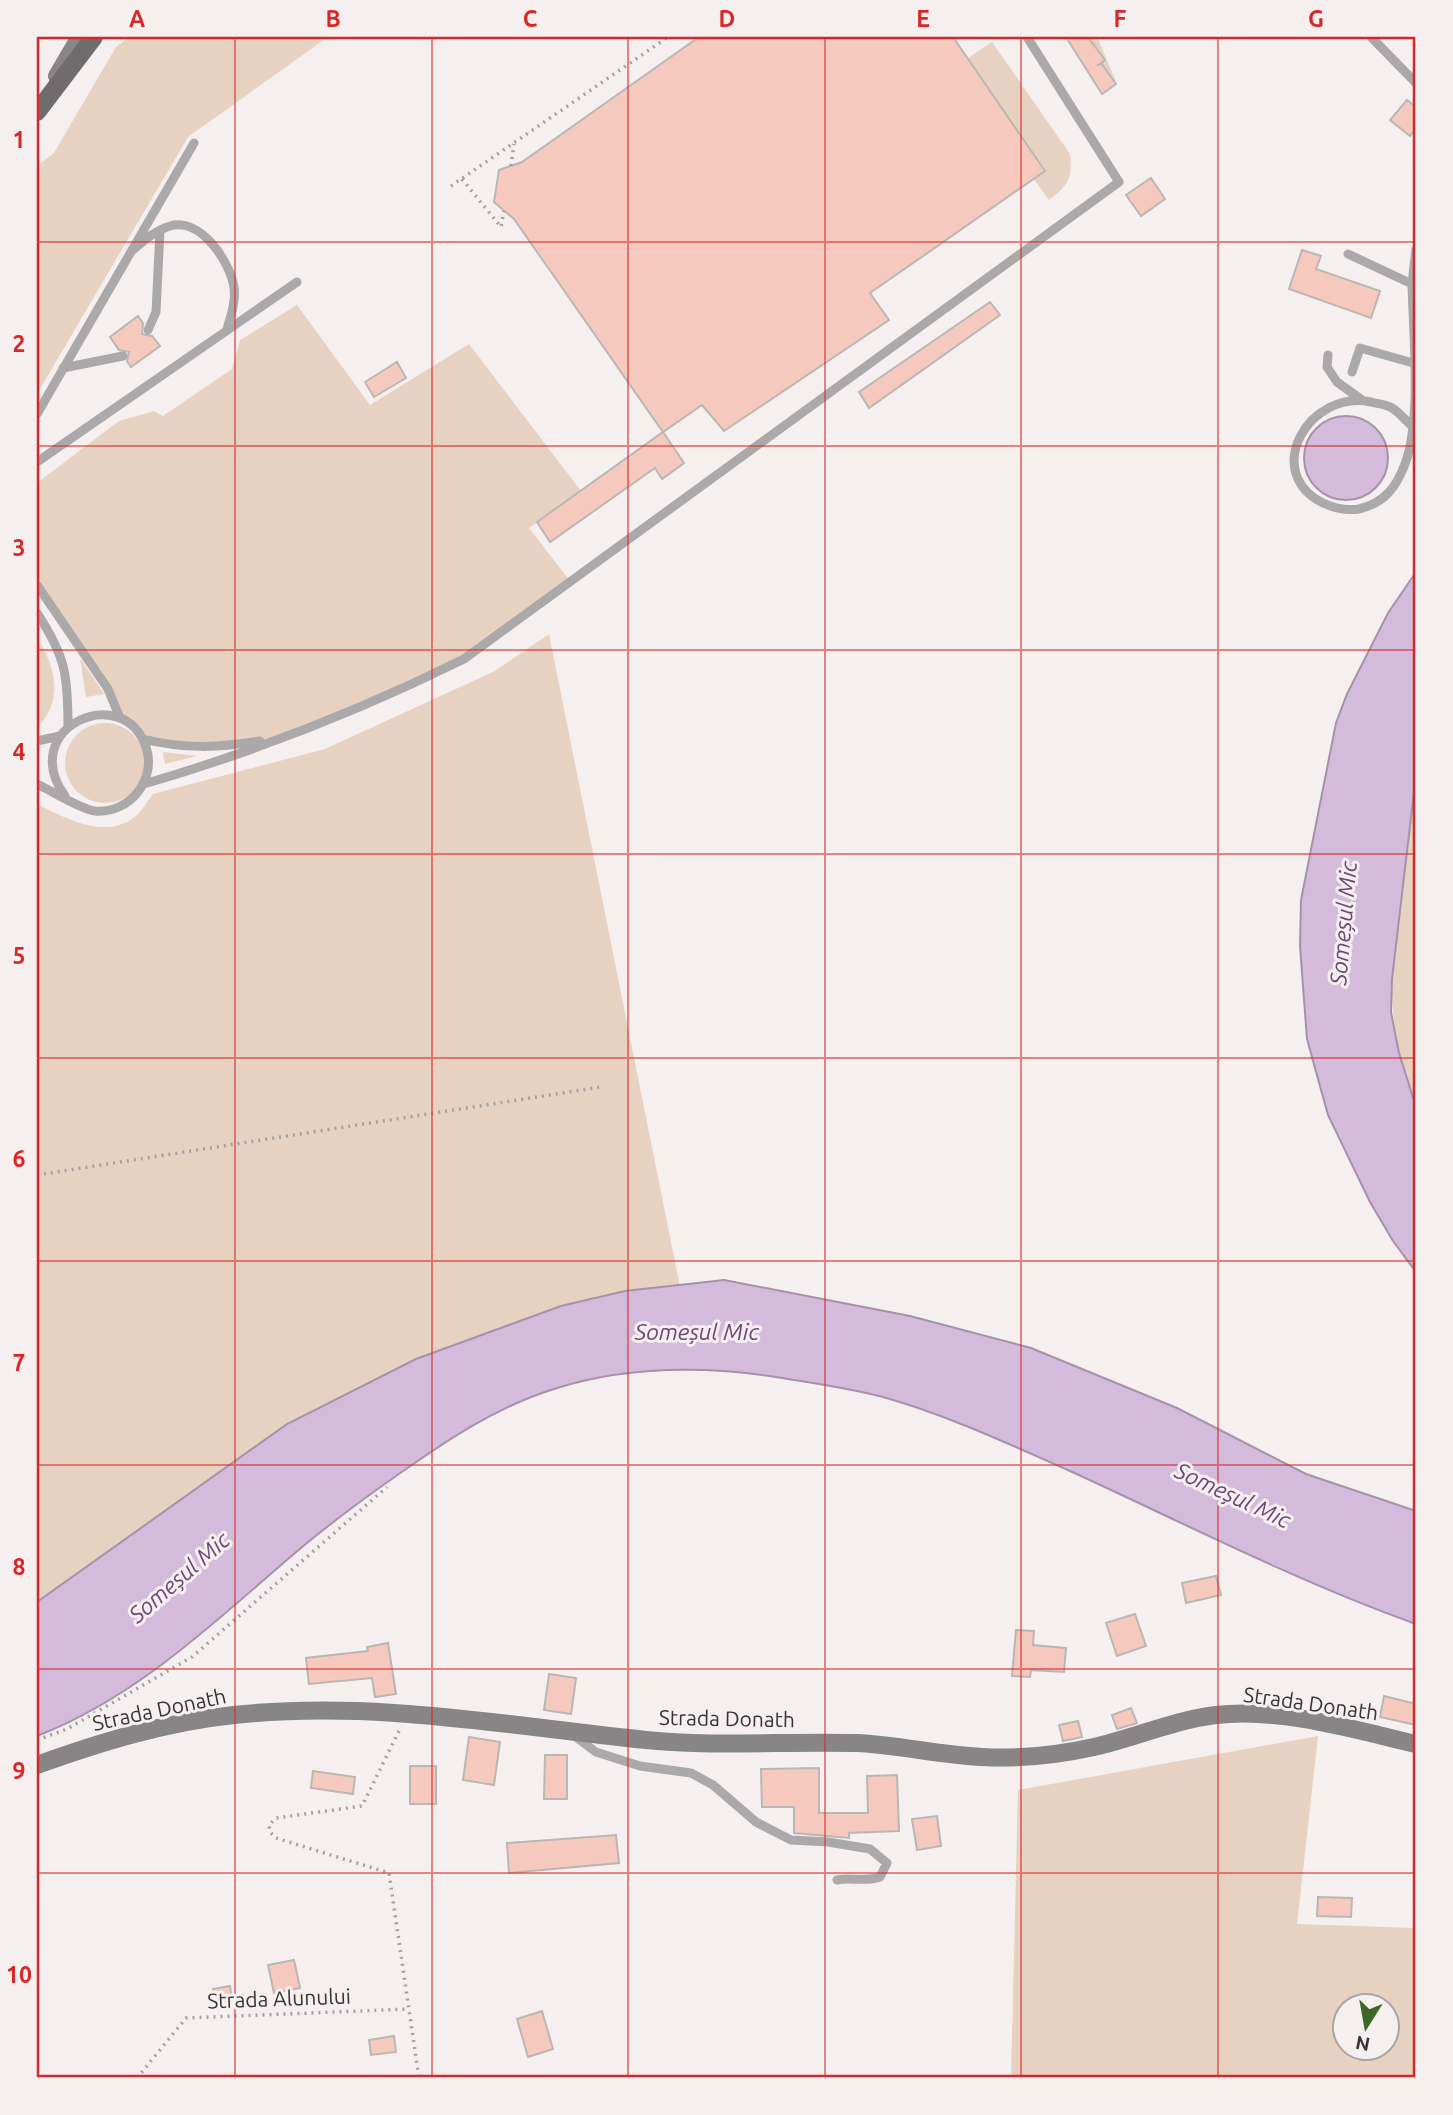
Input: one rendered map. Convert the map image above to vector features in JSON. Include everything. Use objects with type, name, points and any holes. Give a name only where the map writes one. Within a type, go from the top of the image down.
[{"type":"main road","points":[[37,111],[94,37]]},
{"type":"street","points":[[37,111],[80,37]]},
{"type":"street","name":"Strada Donath","points":[[37,1765],[122,1737],[232,1715],[368,1711],[566,1729],[650,1740],[861,1743],[982,1757],[1013,1757],[1093,1747],[1202,1717],[1236,1713],[1320,1724],[1416,1744]]},
{"type":"lane","points":[[144,784],[229,759],[276,738],[375,704],[464,659],[1119,181],[1027,37]]},
{"type":"lane","points":[[1371,37],[1416,83]]},
{"type":"lane","points":[[37,414],[194,143]]},
{"type":"lane","points":[[129,254],[160,230],[173,225],[191,228],[221,254],[230,270],[234,289],[228,329]]},
{"type":"lane","points":[[148,330],[156,312],[160,230]]},
{"type":"lane","points":[[1411,425],[1390,406],[1344,401],[1329,407],[1312,417],[1301,433],[1295,455],[1297,480],[1311,497],[1331,506],[1351,510],[1375,505],[1397,485],[1409,455],[1411,425],[1413,363],[1412,284],[1416,249]]},
{"type":"lane","points":[[1348,254],[1412,284]]},
{"type":"lane","points":[[37,462],[297,282]]},
{"type":"lane","points":[[1352,372],[1360,348],[1413,363]]},
{"type":"lane","points":[[1328,355],[1327,367],[1337,382],[1363,401]]},
{"type":"lane","points":[[63,368],[123,356]]},
{"type":"lane","points":[[37,585],[108,689],[120,718]]},
{"type":"lane","points":[[37,613],[62,662],[68,684],[68,727]]},
{"type":"lane","points":[[37,784],[95,811],[113,809],[127,803],[144,784],[149,760],[143,739],[133,727],[120,718],[92,715],[68,727],[60,736],[52,759],[53,773],[65,796]]},
{"type":"lane","points":[[37,741],[60,736]]},
{"type":"lane","points":[[143,739],[183,747],[223,747],[276,738]]},
{"type":"lane","points":[[566,1729],[596,1752],[640,1766],[691,1773],[713,1785],[756,1822],[791,1840],[861,1847],[880,1855],[887,1863],[880,1877],[873,1880],[854,1877],[836,1880]]},
{"type":"path","points":[[451,186],[668,37]]},
{"type":"path","points":[[511,166],[514,143]]},
{"type":"path","points":[[461,178],[501,227],[504,211]]},
{"type":"path","points":[[37,1175],[601,1087]]},
{"type":"path","points":[[37,1740],[67,1729],[192,1657],[387,1487]]},
{"type":"path","points":[[407,1713],[362,1806],[275,1818],[269,1825],[270,1832],[276,1838],[388,1873],[419,2078]]},
{"type":"path","name":"Strada Alunului","points":[[137,2078],[186,2018],[409,2008]]},
{"type":"shaded area","points":[[129,37],[328,37],[188,137],[37,394],[37,166],[54,153],[116,47]]},
{"type":"shaded area","points":[[1088,37],[1097,37],[1117,84],[1101,63],[1104,60]]},
{"type":"shaded area","points":[[992,42],[1070,154],[1071,169],[1068,181],[1049,200],[1034,179],[1045,171],[968,58]]},
{"type":"shaded area","points":[[297,305],[370,405],[469,344],[581,491],[529,528],[570,581],[464,659],[276,738],[223,747],[143,739],[120,718],[108,689],[37,585],[37,483],[119,421],[154,411],[163,416],[232,369],[240,340]]},
{"type":"shaded area","points":[[549,634],[680,1287],[625,1291],[561,1306],[416,1359],[287,1424],[37,1602],[37,804],[86,825],[112,827],[138,814],[153,794],[325,749],[495,671]]},
{"type":"shaded area","points":[[37,638],[49,660],[54,695],[46,718],[37,728]]},
{"type":"shaded area","points":[[80,658],[104,694],[86,697]]},
{"type":"shaded area","points":[[105,723],[120,726],[133,735],[142,748],[145,763],[142,778],[133,791],[120,800],[105,803],[90,800],[77,791],[68,778],[65,763],[68,748],[77,735],[90,726]]},
{"type":"shaded area","points":[[163,752],[197,756],[165,764]]},
{"type":"shaded area","points":[[1416,775],[1416,1107],[1398,1044],[1392,979]]},
{"type":"shaded area","points":[[1318,1736],[1297,1924],[1416,1928],[1416,2078],[1011,2078],[1018,1790]]},
{"type":"water","points":[[1346,416],[1362,419],[1376,428],[1385,442],[1388,458],[1385,474],[1376,488],[1362,497],[1346,500],[1330,497],[1316,488],[1307,474],[1304,458],[1307,442],[1316,428],[1330,419]]},
{"type":"water","name":"Someșul Mic","points":[[1416,572],[1416,775],[1392,979],[1391,1012],[1399,1053],[1416,1107],[1416,1272],[1393,1241],[1370,1202],[1328,1115],[1307,1039],[1300,946],[1301,900],[1336,723],[1347,694],[1388,613]]},
{"type":"water","name":"Someșul Mic","points":[[724,1280],[910,1316],[1031,1348],[1177,1408],[1306,1474],[1416,1511],[1416,1624],[1285,1571],[1001,1440],[907,1404],[840,1388],[769,1376],[661,1370],[607,1376],[554,1389],[505,1408],[460,1433],[340,1517],[200,1634],[139,1681],[107,1702],[37,1736],[37,1602],[287,1424],[416,1359],[561,1306],[625,1291]]},
{"type":"building","points":[[699,37],[953,37],[1045,171],[870,293],[889,320],[724,431],[702,405],[663,432],[514,219],[494,202],[499,170],[522,162]]},
{"type":"building","points":[[1066,37],[1088,37],[1105,60],[1101,63],[1116,84],[1102,94]]},
{"type":"building","points":[[1407,100],[1416,107],[1416,128],[1410,136],[1390,120]]},
{"type":"building","points":[[1151,178],[1165,199],[1141,216],[1126,195]]},
{"type":"building","points":[[1302,250],[1321,256],[1316,269],[1380,291],[1371,318],[1289,289]]},
{"type":"building","points":[[990,302],[1000,315],[869,408],[859,392]]},
{"type":"building","points":[[138,316],[143,323],[142,334],[152,336],[160,346],[131,367],[127,361],[129,352],[119,350],[110,337]]},
{"type":"building","points":[[397,362],[406,378],[374,397],[365,382]]},
{"type":"building","points":[[663,432],[684,463],[662,479],[655,468],[550,542],[537,522]]},
{"type":"building","points":[[1216,1576],[1221,1595],[1186,1603],[1182,1583]]},
{"type":"building","points":[[1135,1614],[1146,1646],[1117,1656],[1106,1623]]},
{"type":"building","points":[[1016,1630],[1034,1631],[1033,1645],[1066,1648],[1064,1672],[1031,1670],[1030,1677],[1012,1676]]},
{"type":"building","points":[[388,1643],[396,1694],[375,1697],[372,1678],[309,1684],[306,1658],[368,1651],[367,1647]]},
{"type":"building","points":[[549,1674],[576,1678],[571,1714],[544,1710]]},
{"type":"building","points":[[1384,1696],[1416,1704],[1416,1725],[1380,1717]]},
{"type":"building","points":[[1131,1708],[1137,1723],[1117,1729],[1112,1715]]},
{"type":"building","points":[[1078,1721],[1082,1737],[1063,1741],[1059,1725]]},
{"type":"building","points":[[469,1737],[500,1742],[494,1785],[463,1780]]},
{"type":"building","points":[[545,1755],[567,1755],[567,1799],[544,1799]]},
{"type":"building","points":[[410,1766],[436,1766],[436,1804],[410,1804]]},
{"type":"building","points":[[819,1768],[819,1813],[868,1813],[867,1776],[897,1775],[899,1831],[849,1833],[849,1838],[794,1833],[794,1807],[762,1807],[761,1769]]},
{"type":"building","points":[[313,1771],[355,1777],[353,1794],[311,1788]]},
{"type":"building","points":[[937,1816],[941,1846],[917,1850],[912,1819]]},
{"type":"building","points":[[616,1835],[619,1863],[509,1873],[507,1843]]},
{"type":"building","points":[[1318,1897],[1352,1898],[1351,1917],[1317,1916]]},
{"type":"building","points":[[294,1960],[300,1988],[274,1993],[268,1965]]},
{"type":"building","points":[[230,1986],[232,2000],[215,2003],[213,1989]]},
{"type":"building","points":[[542,2011],[553,2049],[528,2057],[517,2019]]},
{"type":"building","points":[[394,2036],[396,2052],[371,2055],[369,2040]]}]
